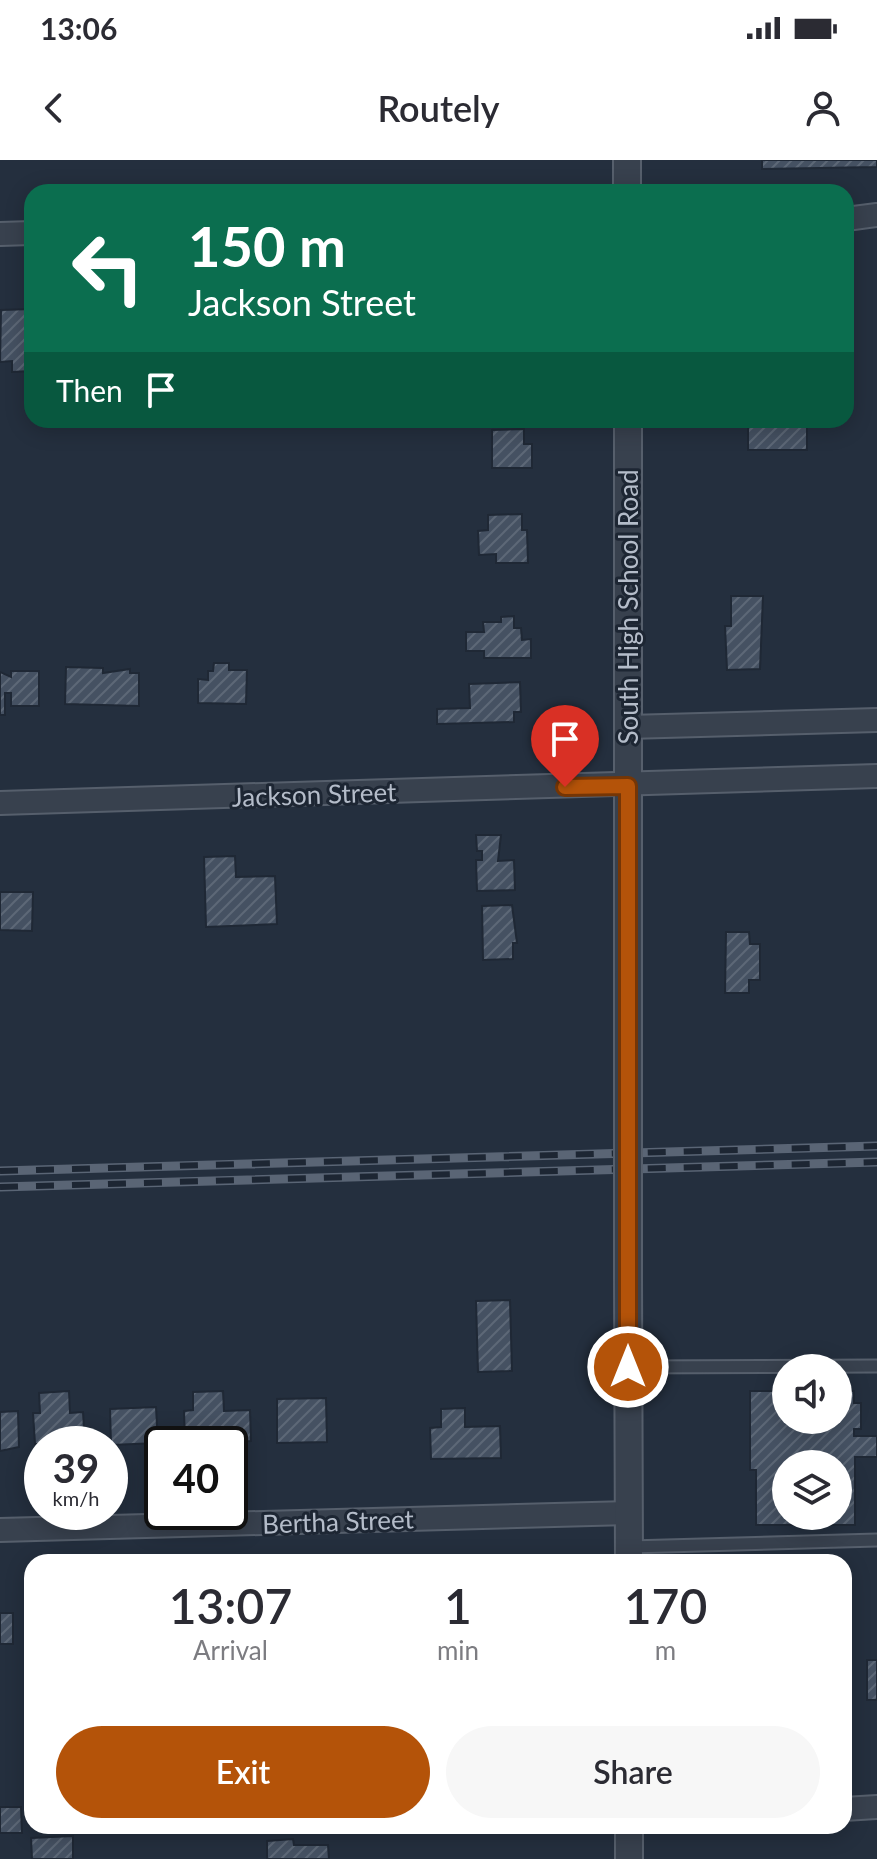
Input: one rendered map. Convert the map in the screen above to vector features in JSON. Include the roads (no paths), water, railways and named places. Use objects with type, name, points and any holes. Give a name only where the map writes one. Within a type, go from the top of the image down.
[{"type":"street","points":[[627,160],[627,184]]},
{"type":"street","points":[[854,218],[877,215]]},
{"type":"street","points":[[0,234],[24,233]]},
{"type":"street","name":"South High School Road","points":[[628,428],[629,1554]]},
{"type":"street","points":[[628,727],[877,720]]},
{"type":"street","name":"Jackson Street","points":[[0,803],[877,776]]},
{"type":"street","name":"Bertha Street","points":[[0,1530],[629,1513]]},
{"type":"street","points":[[852,1809],[877,1807]]},
{"type":"street","points":[[629,1834],[629,1859]]},
{"type":"lane","points":[[628,1367],[877,1366]]},
{"type":"lane","points":[[646,1554],[877,1540]]},
{"type":"railway","points":[[0,1171],[877,1146]]},
{"type":"railway","points":[[0,1187],[877,1162]]}]
